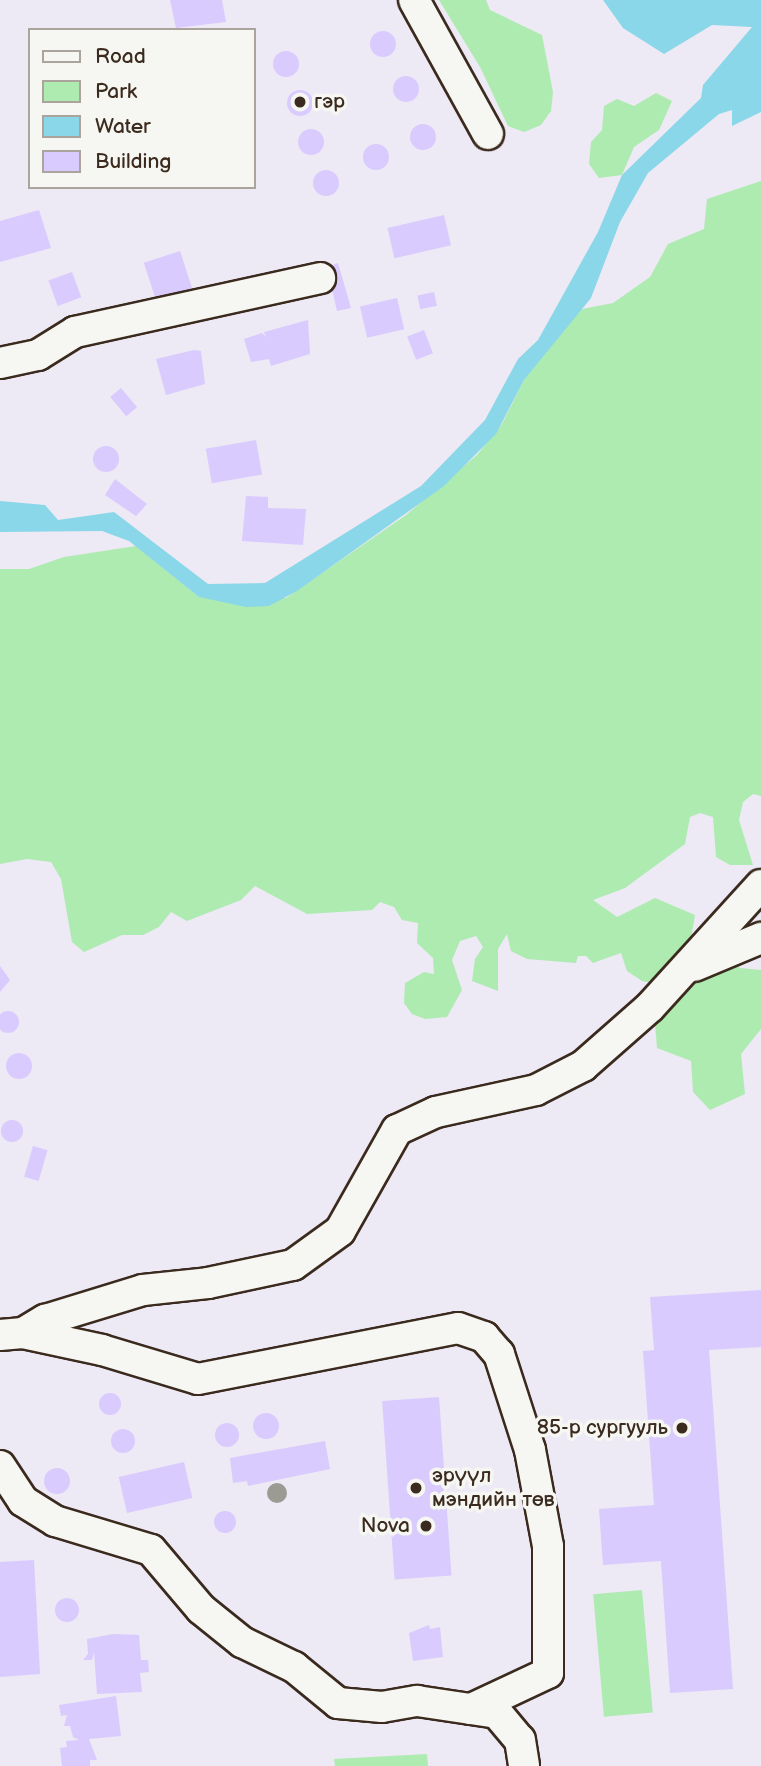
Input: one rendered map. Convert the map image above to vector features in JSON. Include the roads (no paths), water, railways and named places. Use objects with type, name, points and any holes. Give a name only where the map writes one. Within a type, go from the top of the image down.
[{"type":"street","points":[[414,0],[488,134]]},
{"type":"street","points":[[0,363],[38,355],[75,332],[320,278]]},
{"type":"street","points":[[11,1334],[45,1320],[143,1290],[208,1283],[292,1265],[340,1231],[397,1130],[436,1112],[536,1090],[583,1066],[650,1007],[761,885]]},
{"type":"street","points":[[684,970],[761,937]]},
{"type":"street","points":[[11,1334],[102,1350],[198,1379],[458,1328],[484,1337],[499,1354],[530,1450],[548,1546],[548,1673],[471,1709]]},
{"type":"street","points":[[0,1466],[23,1501],[55,1521],[151,1550],[201,1608],[232,1634],[294,1667],[338,1703],[382,1707],[417,1701],[497,1713],[520,1740],[524,1766]]},
{"type":"water","points":[[603,0],[761,0],[761,112],[732,126],[732,110],[719,114],[648,173],[620,222],[591,298],[524,380],[496,434],[444,486],[297,591],[269,606],[246,607],[199,597],[129,541],[102,531],[0,532],[0,501],[45,505],[58,520],[114,512],[208,584],[265,583],[421,486],[485,420],[518,359],[538,340],[598,232],[622,175],[701,98],[703,85],[752,27],[712,25],[664,54],[623,28]]},
{"type":"place","name":"гэр","points":[[300,102]]},
{"type":"place","name":"85-р сургууль","points":[[682,1428]]},
{"type":"place","name":"эрүүл мэндийн төв","points":[[416,1488]]},
{"type":"place","name":"Nova","points":[[426,1526]]}]
